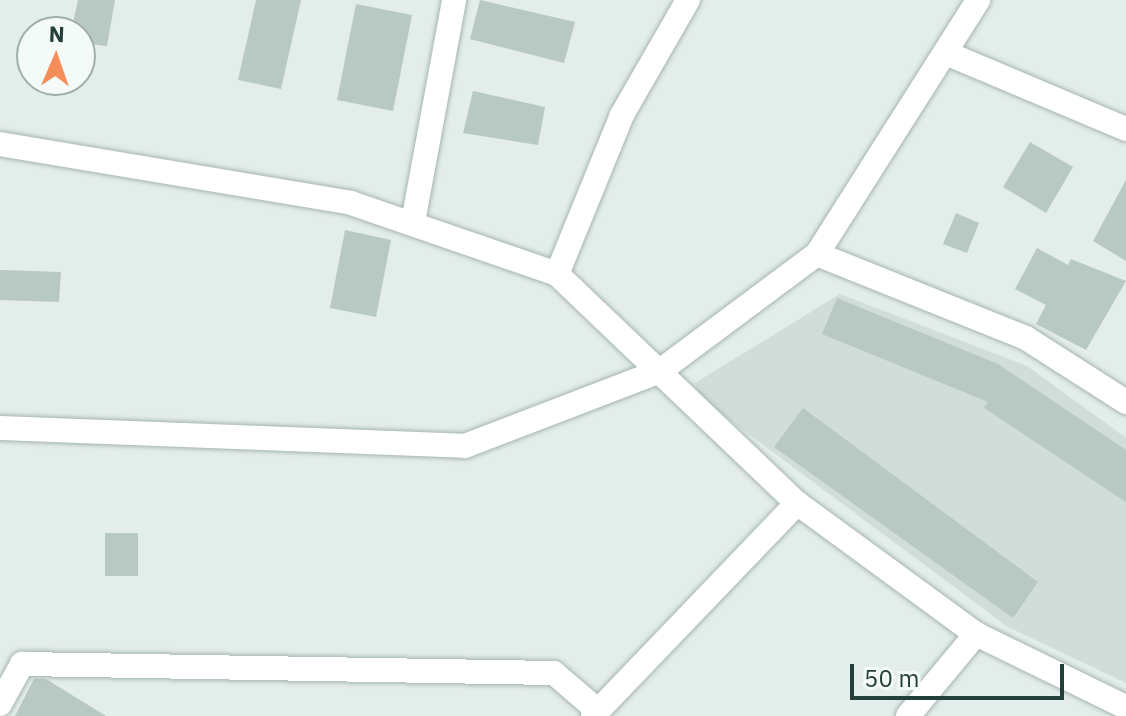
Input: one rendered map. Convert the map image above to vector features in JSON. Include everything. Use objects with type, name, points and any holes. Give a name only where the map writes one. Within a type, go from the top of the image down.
[{"type":"street","points":[[413,222],[453,0]]},
{"type":"street","points":[[557,274],[622,115],[688,0]]},
{"type":"street","points":[[0,428],[465,446],[660,371],[817,254],[978,0]]},
{"type":"street","points":[[946,53],[1126,129]]},
{"type":"street","points":[[0,144],[351,203],[557,274],[797,503],[976,634],[1126,707]]},
{"type":"street","points":[[817,254],[1026,338],[1126,402]]},
{"type":"street","points":[[0,704],[22,664],[554,673],[595,713],[797,503]]},
{"type":"street","points":[[908,716],[976,634]]},
{"type":"shaded area","points":[[840,294],[1027,366],[1126,438],[1126,683],[1008,627],[699,397],[695,383]]},
{"type":"building","points":[[78,0],[115,0],[107,46],[96,45],[96,16],[74,16]]},
{"type":"building","points":[[256,0],[301,0],[281,89],[238,80]]},
{"type":"building","points":[[480,0],[575,22],[564,63],[470,39]]},
{"type":"building","points":[[356,4],[412,15],[393,111],[337,100]]},
{"type":"building","points":[[473,91],[545,107],[538,145],[463,133]]},
{"type":"building","points":[[1030,142],[1073,167],[1046,213],[1003,187]]},
{"type":"building","points":[[1126,180],[1126,261],[1093,241]]},
{"type":"building","points":[[956,213],[979,223],[967,253],[943,244]]},
{"type":"building","points":[[345,230],[391,240],[376,317],[330,308]]},
{"type":"building","points":[[1037,248],[1068,265],[1071,259],[1126,281],[1086,350],[1036,324],[1046,305],[1015,289]]},
{"type":"building","points":[[0,270],[61,272],[59,302],[0,300]]},
{"type":"building","points":[[837,298],[998,364],[1126,450],[1126,502],[984,408],[988,402],[822,334]]},
{"type":"building","points":[[803,408],[1038,582],[1013,618],[774,447]]},
{"type":"building","points":[[105,533],[138,533],[138,576],[105,576]]},
{"type":"building","points":[[34,679],[46,679],[106,716],[15,716]]}]
